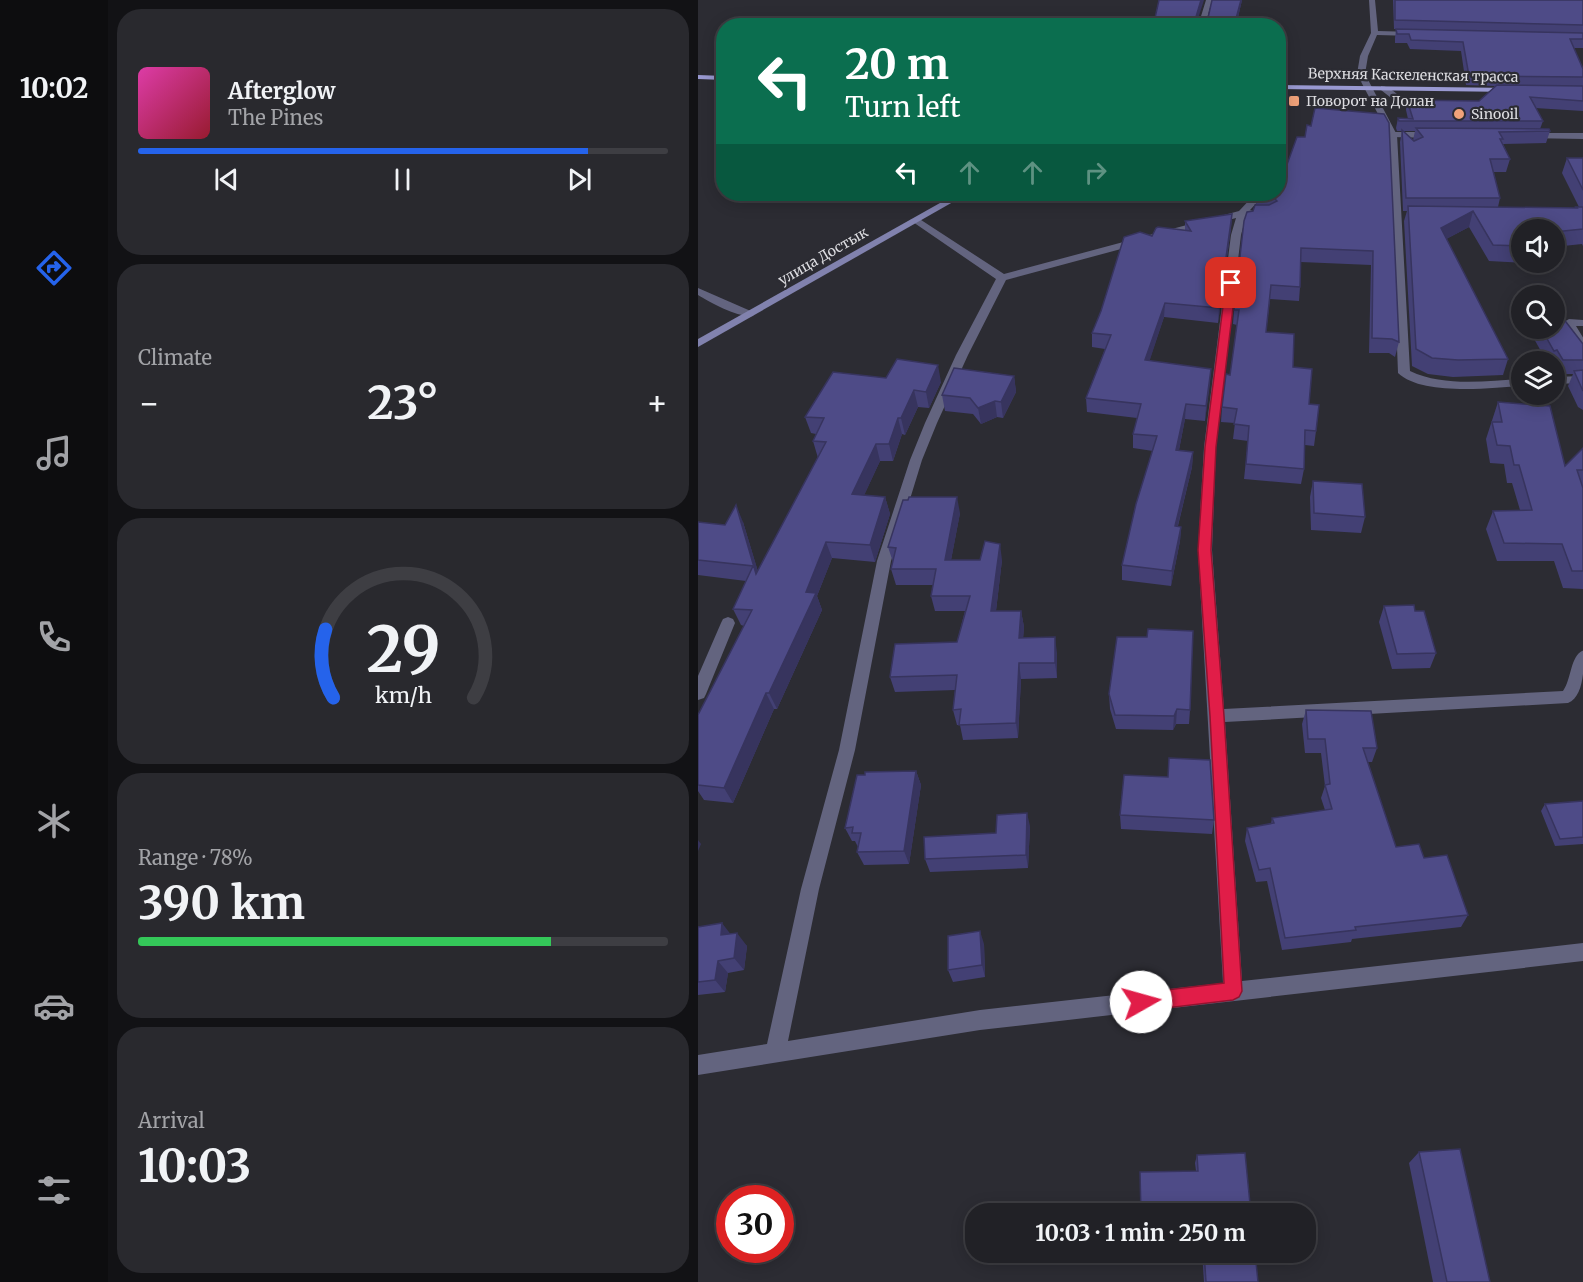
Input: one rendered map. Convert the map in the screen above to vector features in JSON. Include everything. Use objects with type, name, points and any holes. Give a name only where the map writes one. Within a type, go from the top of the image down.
[{"type":"main road","points":[[698,77],[716,78]]},
{"type":"main road","name":"Верхняя Каскеленская трасса","points":[[1286,87],[1526,90]]},
{"type":"main road","name":"улица Достык","points":[[698,344],[949,201]]},
{"type":"street","points":[[1203,18],[1209,0]]},
{"type":"street","points":[[1372,0],[1375,33],[1364,56],[1361,74],[1400,137],[1403,216],[1397,239],[1404,373],[1413,378],[1433,382],[1511,383]]},
{"type":"street","points":[[1375,33],[1418,34]]},
{"type":"street","points":[[1384,88],[1407,106],[1430,106]]},
{"type":"street","points":[[1484,98],[1491,90]]},
{"type":"street","points":[[1366,111],[1380,108]]},
{"type":"street","points":[[1400,137],[1446,135]]},
{"type":"street","points":[[1523,136],[1583,136]]},
{"type":"street","points":[[1233,991],[1205,550],[1210,447],[1236,235],[1242,213],[1253,201]]},
{"type":"street","points":[[775,1052],[810,889],[847,750],[884,561],[916,460],[931,423],[962,355],[1002,278],[1242,213],[1268,214]]},
{"type":"street","points":[[915,220],[1002,278]]},
{"type":"street","points":[[698,291],[714,301],[749,314]]},
{"type":"street","points":[[1583,323],[1569,322],[1583,351]]},
{"type":"street","points":[[1565,380],[1583,379]]},
{"type":"street","points":[[698,694],[728,623]]},
{"type":"street","points":[[1217,716],[1568,697],[1578,681],[1583,656]]},
{"type":"street","points":[[698,1065],[980,1020],[1583,952]]},
{"type":"building","points":[[1159,0],[1201,0],[1197,18],[1155,18]]},
{"type":"building","points":[[1212,0],[1241,0],[1236,18],[1208,18]]},
{"type":"building","points":[[1395,0],[1583,0],[1583,25],[1395,20]]},
{"type":"building","points":[[1396,29],[1583,33],[1583,39],[1570,39],[1583,69],[1583,77],[1469,76],[1463,42],[1411,40],[1409,34],[1397,34]]},
{"type":"building","points":[[1497,85],[1583,86],[1583,101],[1530,97],[1543,121],[1399,121],[1398,118],[1413,119],[1407,100],[1479,101]]},
{"type":"building","points":[[1315,108],[1384,114],[1389,123],[1399,342],[1392,339],[1372,338],[1373,251],[1301,248],[1300,287],[1271,285],[1266,332],[1294,334],[1293,367],[1312,369],[1309,404],[1319,405],[1316,431],[1305,430],[1304,469],[1246,464],[1249,426],[1234,424],[1237,409],[1222,407],[1226,374],[1230,375],[1239,310],[1234,310],[1244,221],[1247,212],[1253,211],[1255,205],[1286,201],[1286,167],[1297,137],[1305,137],[1307,125],[1311,126]]},
{"type":"building","points":[[1416,128],[1549,129],[1550,131],[1499,132],[1510,159],[1490,159],[1500,198],[1406,198],[1402,130],[1414,141],[1423,137]]},
{"type":"building","points":[[1567,158],[1583,158],[1583,190]]},
{"type":"building","points":[[1408,206],[1583,207],[1583,229],[1565,231],[1565,219],[1511,219],[1511,246],[1493,245],[1473,211],[1441,228],[1508,359],[1432,358],[1416,349]]},
{"type":"building","points":[[1232,214],[1219,308],[1165,303],[1145,360],[1211,369],[1206,406],[1186,404],[1176,450],[1193,452],[1175,526],[1181,527],[1172,571],[1122,565],[1136,504],[1157,436],[1133,434],[1141,404],[1086,398],[1111,335],[1092,333],[1124,237],[1140,232],[1152,236],[1158,227],[1191,231],[1185,221]]},
{"type":"building","points":[[1565,321],[1583,344],[1583,360],[1565,360],[1565,351],[1554,351],[1547,339],[1565,339]]},
{"type":"building","points":[[897,359],[938,365],[926,392],[914,390],[901,418],[898,418],[889,444],[876,444],[852,494],[885,497],[870,545],[826,542],[806,592],[816,593],[769,693],[766,693],[724,788],[698,785],[698,715],[752,610],[733,609],[753,566],[698,560],[698,522],[725,525],[736,505],[756,574],[826,442],[813,441],[824,418],[805,417],[833,372],[886,378]]},
{"type":"building","points":[[954,368],[1014,376],[1001,402],[995,401],[978,408],[970,398],[942,395]]},
{"type":"building","points":[[1583,370],[1583,391],[1574,371]]},
{"type":"building","points":[[1498,402],[1511,403],[1511,405],[1550,406],[1565,466],[1583,448],[1583,470],[1577,470],[1583,488],[1583,571],[1572,571],[1562,544],[1504,543],[1493,511],[1532,510],[1519,465],[1514,465],[1510,446],[1497,445],[1492,422],[1502,422]]},
{"type":"building","points":[[1313,481],[1362,484],[1365,517],[1314,513]]},
{"type":"building","points":[[909,497],[957,497],[945,560],[980,560],[985,541],[1000,544],[991,611],[1021,611],[1019,638],[1055,637],[1055,663],[1019,663],[1016,723],[959,725],[961,709],[953,710],[957,675],[890,677],[895,644],[957,642],[970,596],[931,596],[936,569],[891,569],[896,548],[888,547],[903,500],[908,500]]},
{"type":"building","points":[[1414,605],[1415,611],[1424,611],[1436,653],[1397,654],[1384,606]]},
{"type":"building","points":[[1148,629],[1193,631],[1190,710],[1177,709],[1174,716],[1115,715],[1109,694],[1117,637],[1147,637]]},
{"type":"building","points":[[1306,710],[1371,711],[1377,748],[1363,748],[1396,847],[1419,844],[1424,858],[1447,855],[1468,915],[1355,927],[1356,930],[1285,938],[1270,868],[1259,870],[1247,828],[1274,823],[1272,818],[1332,809],[1325,785],[1330,784],[1325,739],[1308,739]]},
{"type":"building","points":[[1169,758],[1210,760],[1214,820],[1120,815],[1124,775],[1168,777]]},
{"type":"building","points":[[916,771],[904,851],[857,852],[861,833],[852,833],[853,827],[845,828],[857,775],[865,775],[865,772]]},
{"type":"building","points":[[1583,801],[1583,837],[1560,839],[1545,804]]},
{"type":"building","points":[[1027,813],[1026,855],[925,859],[924,837],[996,833],[997,815]]},
{"type":"building","points":[[722,923],[721,935],[737,933],[734,958],[718,961],[715,980],[698,982],[698,927]]},
{"type":"building","points":[[980,931],[982,965],[948,970],[948,936]]},
{"type":"building","points":[[1460,1149],[1490,1282],[1447,1282],[1419,1152]]},
{"type":"building","points":[[1245,1153],[1250,1203],[1141,1203],[1140,1172],[1198,1171],[1197,1155]]},
{"type":"building","points":[[1205,1263],[1256,1263],[1258,1282],[1206,1282]]},
{"type":"place","name":"Поворот на Долан","points":[[1294,101]]},
{"type":"place","name":"Sinooil","points":[[1459,114]]},
{"type":"route","points":[[1141,1002],[1233,991],[1205,550],[1210,447],[1231,283]]}]
